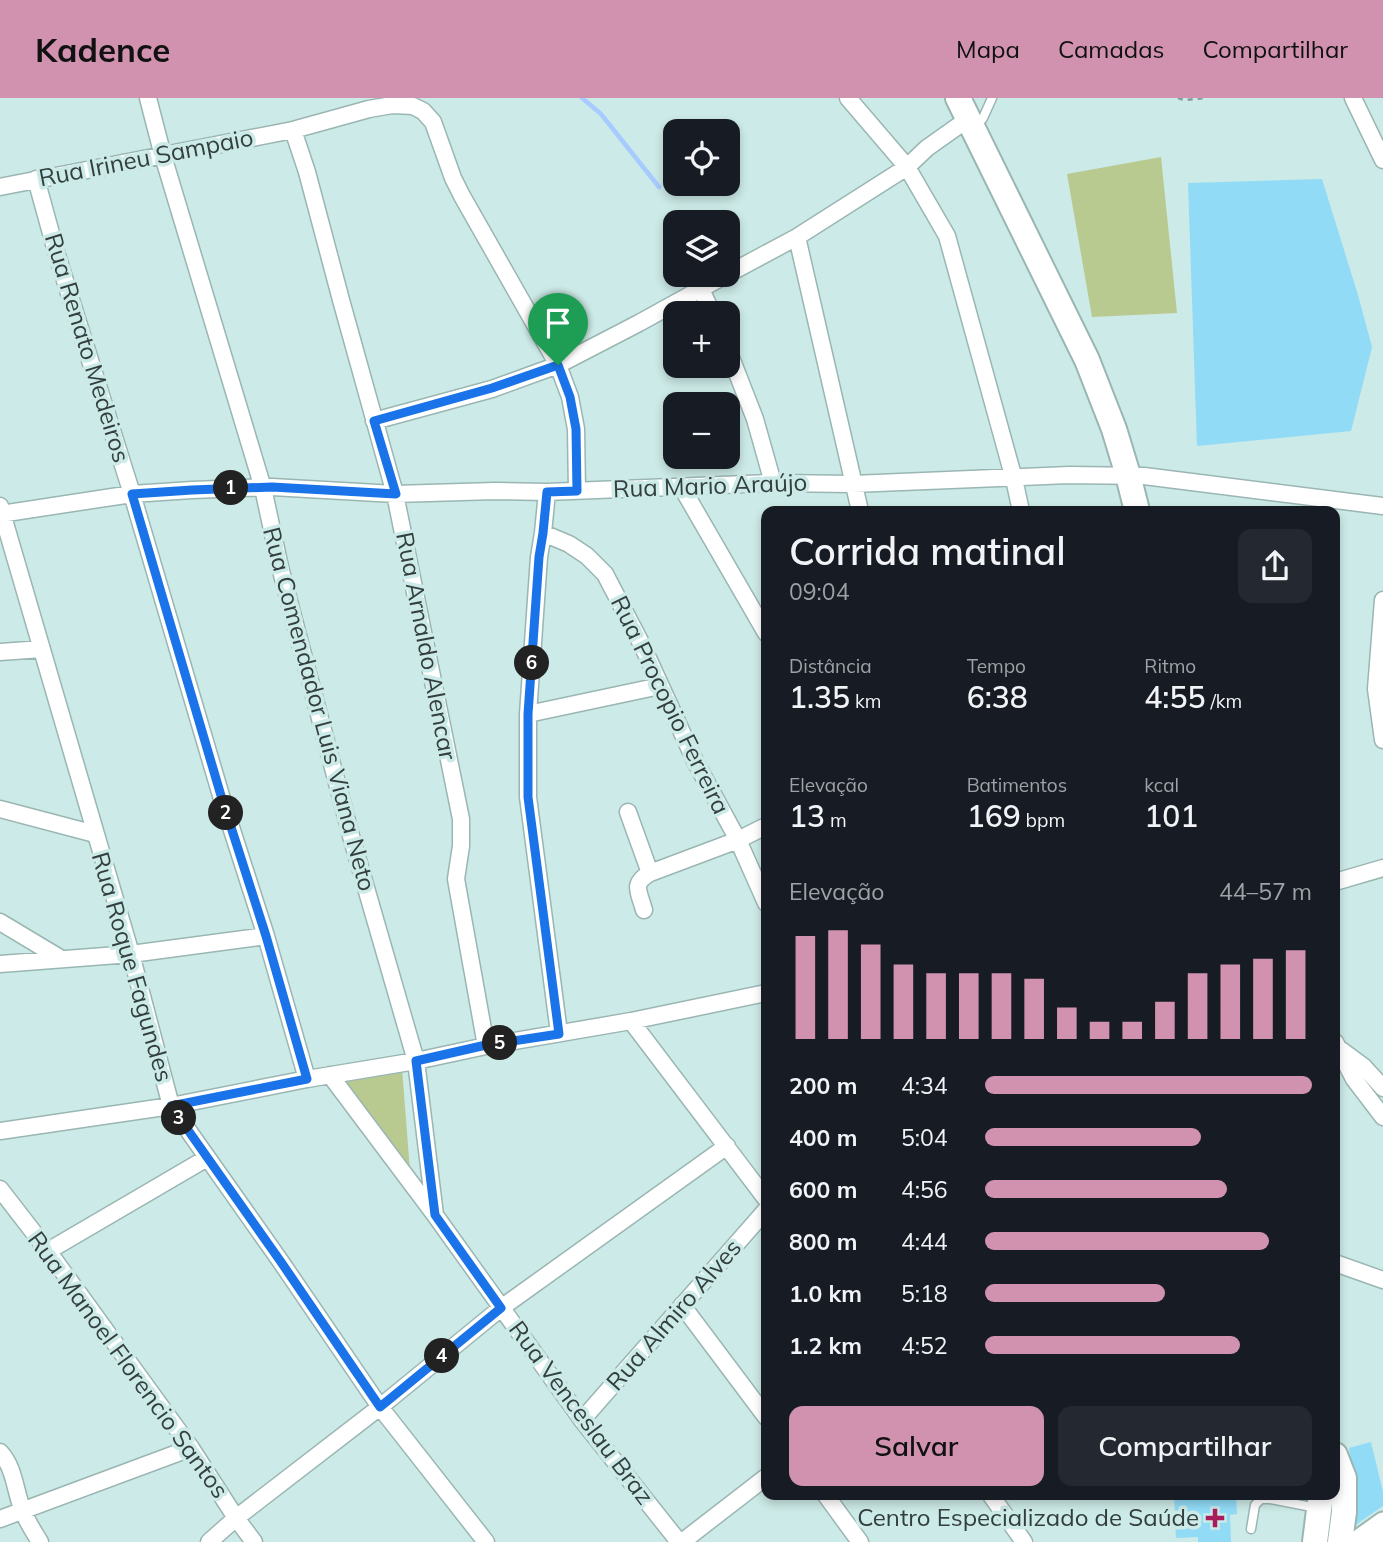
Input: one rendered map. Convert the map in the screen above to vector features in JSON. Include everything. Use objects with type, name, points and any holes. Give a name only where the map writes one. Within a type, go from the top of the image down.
[{"type":"main road","points":[[967,116],[1087,360],[1114,429],[1136,506]]},
{"type":"main road","points":[[1340,1468],[1344,1478],[1344,1512],[1348,1541]]},
{"type":"main road","points":[[1315,1542],[1320,1501]]},
{"type":"street","name":"Rua Comendador Luis Viana Neto","points":[[148,98],[263,488],[280,567],[348,822],[416,1061],[435,1215]]},
{"type":"street","points":[[848,98],[907,167],[947,236],[1020,506]]},
{"type":"street","points":[[1353,98],[1383,160]]},
{"type":"street","name":"Rua Irineu Sampaio","points":[[0,187],[293,130],[369,109],[392,105],[413,106],[423,111],[433,122],[462,196],[558,365]]},
{"type":"street","points":[[740,267],[797,237],[907,167],[967,116]]},
{"type":"street","name":"Rua Arnaldo Alencar","points":[[293,130],[396,494],[461,819],[461,846],[456,878],[486,1045]]},
{"type":"street","name":"Rua Renato Medeiros","points":[[36,179],[307,1079]]},
{"type":"street","points":[[797,237],[859,506]]},
{"type":"street","points":[[374,421],[492,388],[558,365],[704,287]]},
{"type":"street","points":[[701,289],[706,301]]},
{"type":"street","points":[[558,365],[570,397],[576,429],[577,491]]},
{"type":"street","points":[[739,378],[752,410],[773,483]]},
{"type":"street","name":"Rua Mario Araújo","points":[[1,511],[132,494],[192,490],[263,488],[396,494],[547,492],[773,483],[853,484],[1014,479],[1069,475],[1128,475],[1383,506]]},
{"type":"street","points":[[681,486],[761,625]]},
{"type":"street","points":[[547,492],[539,557],[528,714],[528,797],[559,1034]]},
{"type":"street","name":"Rua Roque Fagundes","points":[[1,511],[131,954],[171,1106],[380,1407],[486,1542]]},
{"type":"street","name":"Rua Procopio Ferreira","points":[[543,533],[569,544],[587,556],[605,574],[696,763],[738,840],[761,892]]},
{"type":"street","points":[[1383,600],[1376,689],[1383,740]]},
{"type":"street","points":[[0,652],[42,649]]},
{"type":"street","points":[[528,714],[660,686]]},
{"type":"street","points":[[0,809],[95,834]]},
{"type":"street","points":[[628,812],[650,873]]},
{"type":"street","points":[[643,910],[638,881],[650,873],[738,840],[761,828]]},
{"type":"street","points":[[1340,881],[1383,868]]},
{"type":"street","points":[[0,922],[60,958]]},
{"type":"street","points":[[0,964],[131,954],[266,936]]},
{"type":"street","points":[[0,1131],[171,1106],[416,1061],[486,1045],[631,1021],[761,994]]},
{"type":"street","points":[[631,1021],[761,1192]]},
{"type":"street","points":[[1340,1048],[1364,1067],[1383,1088]]},
{"type":"street","points":[[1340,1052],[1354,1079],[1383,1117]]},
{"type":"street","name":"Rua Venceslau Braz","points":[[330,1075],[435,1215],[582,1420],[681,1542]]},
{"type":"street","points":[[209,1542],[501,1308],[727,1146]]},
{"type":"street","points":[[48,1251],[207,1158]]},
{"type":"street","name":"Rua Manoel Florencio Santos","points":[[0,1189],[191,1448],[254,1542]]},
{"type":"street","name":"Rua Almiro Alves","points":[[582,1420],[761,1216]]},
{"type":"street","points":[[1340,1265],[1383,1280]]},
{"type":"street","points":[[682,1305],[761,1410]]},
{"type":"street","points":[[0,1519],[191,1448]]},
{"type":"street","points":[[0,1452],[12,1474],[23,1511],[40,1542]]},
{"type":"street","points":[[681,1542],[761,1481]]},
{"type":"street","points":[[829,1500],[860,1542]]},
{"type":"street","points":[[994,1500],[1024,1542]]},
{"type":"street","points":[[1348,1541],[1383,1522]]},
{"type":"lane","points":[[967,116],[983,118],[992,98]]},
{"type":"lane","points":[[1251,1529],[1255,1505],[1260,1500]]},
{"type":"lane","points":[[1290,1500],[1320,1501],[1344,1512]]},
{"type":"path","points":[[1178,98],[1206,98]]},
{"type":"green space","points":[[1161,157],[1177,313],[1092,317],[1067,174]]},
{"type":"green space","points":[[402,1068],[410,1171],[345,1080]]},
{"type":"building","points":[[1322,179],[1372,347],[1351,431],[1197,446],[1188,183]]},
{"type":"building","points":[[1371,1442],[1383,1492],[1383,1506],[1351,1528],[1355,1484],[1349,1448]]},
{"type":"building","points":[[1174,1500],[1236,1500],[1237,1514],[1230,1515],[1231,1542],[1198,1542],[1198,1537],[1176,1538],[1175,1521],[1183,1521],[1183,1512],[1175,1513]]},
{"type":"waterway","points":[[582,98],[601,114],[659,187]]},
{"type":"place","name":"Centro Especializado de Saúde","points":[[1215,1518]]},
{"type":"route","points":[[558,365],[570,397],[576,429],[577,491],[547,492],[539,557],[528,714],[528,797],[559,1034],[486,1045],[416,1061],[435,1215],[501,1308],[380,1407],[171,1106],[307,1079],[132,494],[272,487],[396,494],[374,421],[492,388],[558,365]]}]
